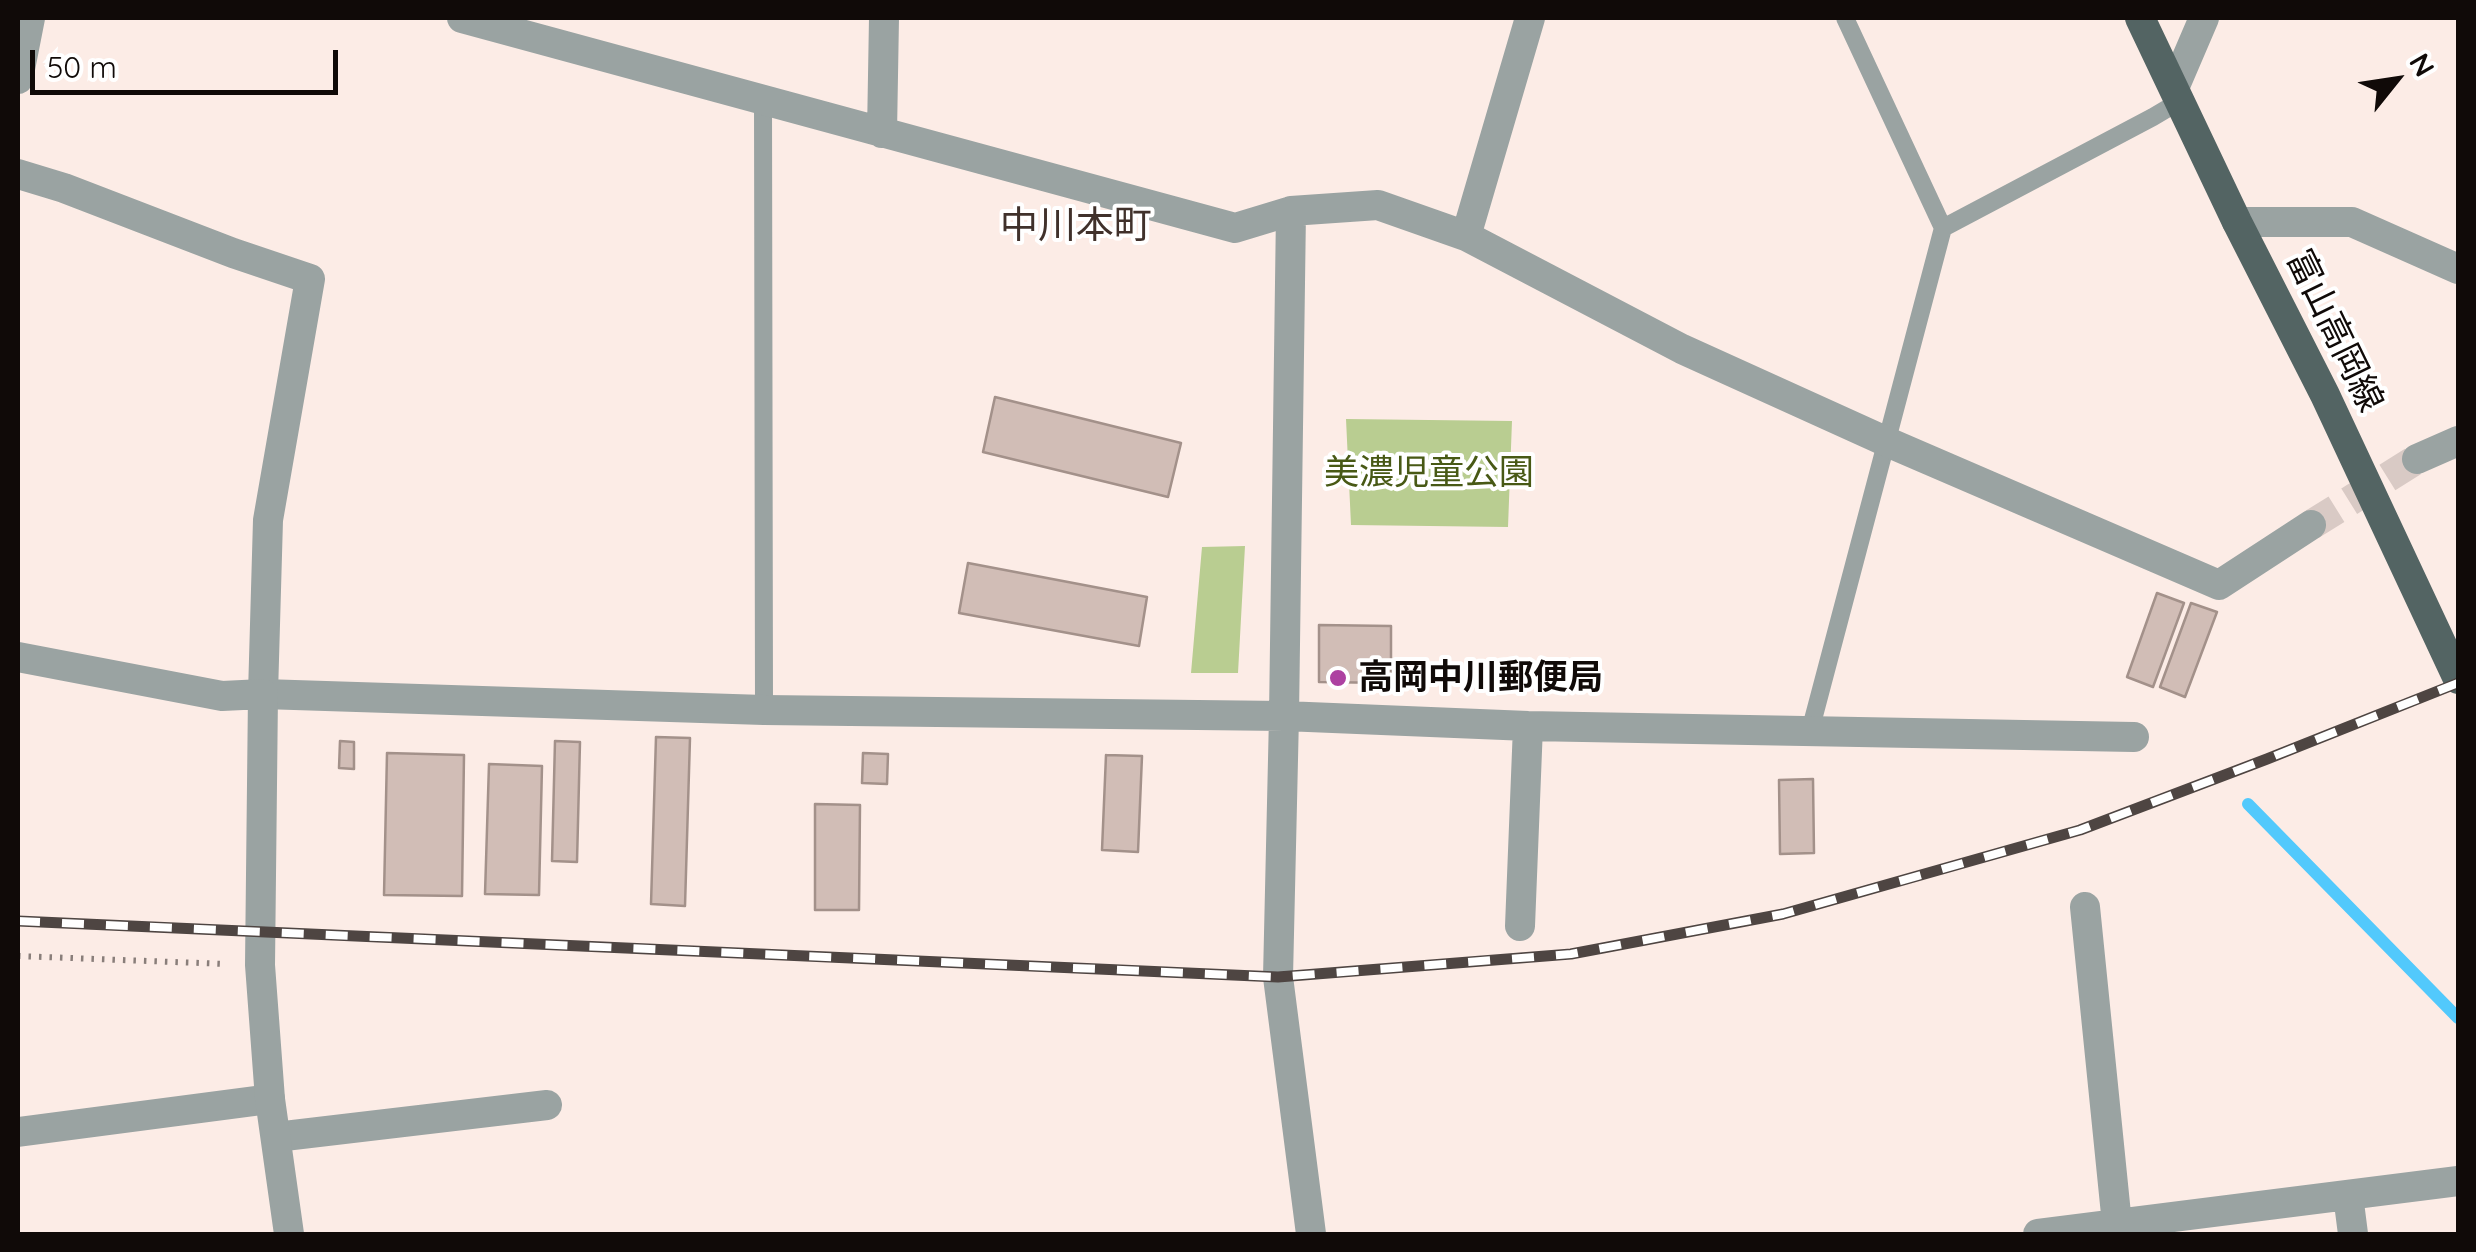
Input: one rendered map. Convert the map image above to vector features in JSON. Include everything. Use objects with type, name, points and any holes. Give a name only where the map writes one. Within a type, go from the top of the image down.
[{"type":"main road","name":"富山高岡線","points":[[2140,18],[2325,395],[2458,679]]},
{"type":"street","points":[[18,79],[30,18]]},
{"type":"street","points":[[462,18],[1235,228],[1292,210],[1378,206],[1466,236],[1682,349],[2219,585],[2311,525]]},
{"type":"street","points":[[882,133],[884,18]]},
{"type":"street","points":[[1466,236],[1530,18]]},
{"type":"street","points":[[2176,94],[2204,18]]},
{"type":"street","points":[[18,174],[310,279],[268,520],[262,694],[260,966],[270,1099],[289,1234]]},
{"type":"street","points":[[1292,210],[1278,976],[1310,1234]]},
{"type":"street","points":[[2238,222],[2352,222],[2458,269]]},
{"type":"street","points":[[2417,460],[2458,441]]},
{"type":"street","points":[[18,658],[222,696],[2134,737]]},
{"type":"street","points":[[1520,926],[1528,726]]},
{"type":"street","points":[[2085,907],[2117,1230]]},
{"type":"street","points":[[18,1132],[270,1099]]},
{"type":"street","points":[[276,1137],[546,1105]]},
{"type":"street","points":[[2038,1234],[2117,1230],[2458,1181]]},
{"type":"street","points":[[2348,1195],[2353,1234]]},
{"type":"lane","points":[[1810,731],[1943,228],[1845,18]]},
{"type":"lane","points":[[1943,228],[2154,117],[2176,94]]},
{"type":"lane","points":[[763,100],[764,710]]},
{"type":"path","points":[[18,956],[260,966]]},
{"type":"green space","name":"美濃児童公園","points":[[1346,419],[1512,421],[1508,527],[1351,525]]},
{"type":"green space","points":[[1245,546],[1238,673],[1191,673],[1202,547]]},
{"type":"building","points":[[995,397],[1181,443],[1168,497],[983,452]]},
{"type":"building","points":[[968,563],[1147,597],[1139,646],[959,613]]},
{"type":"building","points":[[2157,593],[2184,603],[2153,687],[2127,677]]},
{"type":"building","points":[[2191,603],[2217,612],[2185,697],[2160,687]]},
{"type":"building","points":[[1319,625],[1391,626],[1391,683],[1319,682]]},
{"type":"building","points":[[656,737],[690,738],[685,906],[651,904]]},
{"type":"building","points":[[340,741],[354,742],[354,769],[339,768]]},
{"type":"building","points":[[555,741],[580,742],[577,862],[552,861]]},
{"type":"building","points":[[387,753],[464,755],[462,896],[384,895]]},
{"type":"building","points":[[863,753],[888,754],[887,784],[862,783]]},
{"type":"building","points":[[1106,755],[1142,756],[1138,852],[1102,850]]},
{"type":"building","points":[[489,764],[542,766],[539,895],[485,894]]},
{"type":"building","points":[[1813,779],[1814,853],[1780,854],[1779,780]]},
{"type":"building","points":[[815,804],[860,805],[859,910],[815,910]]},
{"type":"waterway","points":[[2248,804],[2458,1018]]},
{"type":"tunnel","points":[[2311,525],[2417,459]]},
{"type":"railway","points":[[18,921],[1278,977],[1571,954],[1783,914],[2080,830],[2458,683]]},
{"type":"place","name":"高岡中川郵便局","points":[[1338,678]]},
{"type":"district","name":"中川本町","points":[[1076,227]]}]
